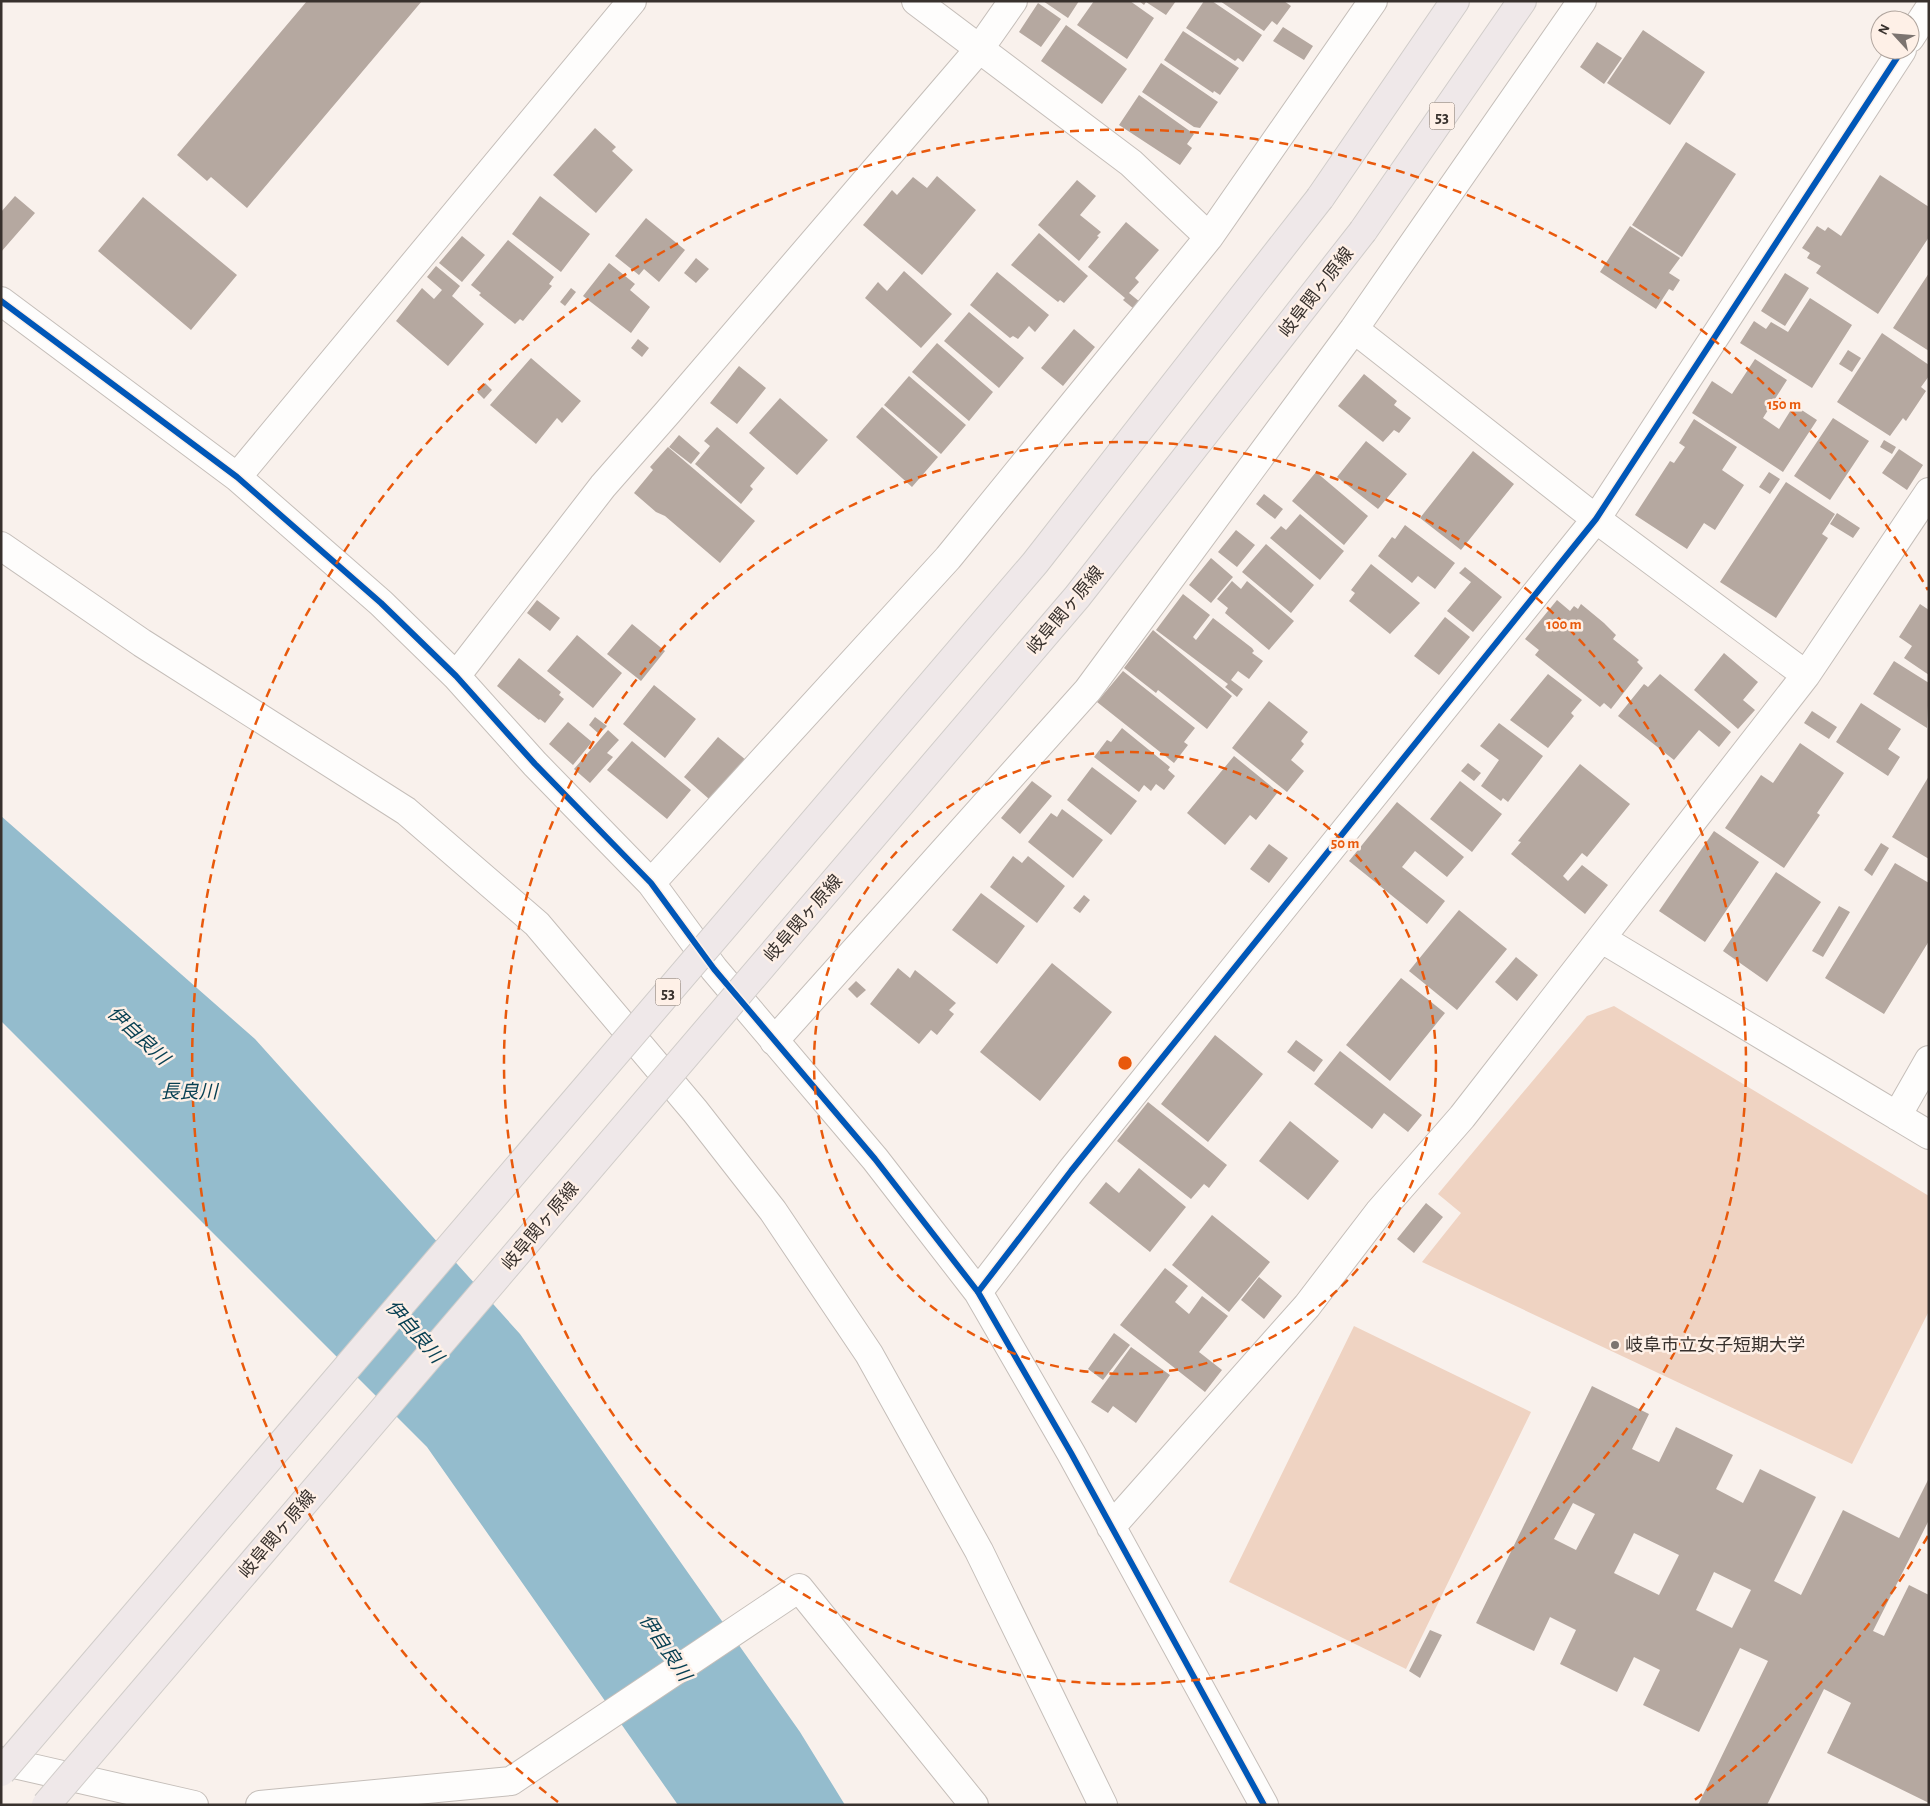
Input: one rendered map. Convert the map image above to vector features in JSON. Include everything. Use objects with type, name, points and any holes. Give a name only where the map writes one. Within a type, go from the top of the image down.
[{"type":"main road","name":"53","points":[[1,1772],[1035,563],[1320,198],[1455,1]]},
{"type":"main road","name":"岐阜関ヶ原線","points":[[46,1805],[1077,597],[1363,232],[1522,1]]},
{"type":"street","points":[[237,477],[632,1]]},
{"type":"street","points":[[916,1],[1131,163],[1209,237]]},
{"type":"street","points":[[456,676],[603,486],[980,48],[1013,1]]},
{"type":"street","points":[[651,883],[948,558],[1209,237],[1373,1]]},
{"type":"street","points":[[774,1041],[1088,690],[1354,329],[1582,1]]},
{"type":"street","points":[[1920,23],[1929,9]]},
{"type":"street","points":[[978,1292],[1071,1171],[1596,519],[1895,60]]},
{"type":"street","points":[[1,301],[237,477],[381,603],[456,676],[535,764],[651,883],[714,969],[875,1159],[978,1292],[1112,1527],[1264,1805]]},
{"type":"street","points":[[1354,329],[1596,519],[1806,675]]},
{"type":"street","points":[[1112,1527],[1307,1306],[1379,1212],[1462,1117],[1806,675],[1929,492]]},
{"type":"street","points":[[1,546],[142,642],[406,812],[537,924],[696,1111],[773,1211],[869,1354],[979,1551],[1103,1805]]},
{"type":"street","points":[[1602,939],[1929,1135]]},
{"type":"street","points":[[1897,1116],[1929,1060]]},
{"type":"street","points":[[260,1805],[511,1781],[799,1588],[974,1805]]},
{"type":"street","points":[[1,1761],[194,1805]]},
{"type":"shaded area","points":[[1614,1006],[1929,1196],[1929,1311],[1852,1464],[1422,1262],[1461,1213],[1438,1194],[1587,1016]]},
{"type":"shaded area","points":[[1354,1326],[1531,1412],[1406,1669],[1229,1582]]},
{"type":"water","name":"長良川","points":[[1,816],[255,1039],[520,1334],[800,1732],[845,1805],[678,1805],[427,1447],[1,1021]]},
{"type":"building","points":[[307,1],[422,1],[247,208],[211,177],[207,181],[177,155]]},
{"type":"building","points":[[1043,1],[1079,1],[1068,18]]},
{"type":"building","points":[[1094,1],[1130,1],[1154,18],[1127,59],[1077,25]]},
{"type":"building","points":[[1139,1],[1176,1],[1166,15],[1146,2],[1144,5]]},
{"type":"building","points":[[1204,1],[1212,1],[1262,35],[1243,62],[1238,58],[1235,61],[1186,28]]},
{"type":"building","points":[[1220,1],[1284,1],[1291,6],[1277,25],[1272,21],[1264,31]]},
{"type":"building","points":[[1038,3],[1061,19],[1041,47],[1019,32]]},
{"type":"building","points":[[1066,25],[1127,69],[1102,104],[1041,61]]},
{"type":"building","points":[[1283,27],[1313,46],[1304,60],[1273,41]]},
{"type":"building","points":[[1643,30],[1705,72],[1670,125],[1607,83]]},
{"type":"building","points":[[1183,31],[1239,68],[1220,95],[1214,91],[1213,93],[1164,60]]},
{"type":"building","points":[[1597,42],[1622,58],[1604,84],[1580,67]]},
{"type":"building","points":[[1161,63],[1218,102],[1200,128],[1194,127],[1142,92]]},
{"type":"building","points":[[1139,95],[1194,134],[1187,144],[1192,148],[1180,165],[1119,125]]},
{"type":"building","points":[[595,128],[616,147],[612,151],[633,170],[596,213],[553,175]]},
{"type":"building","points":[[1686,142],[1736,174],[1682,257],[1632,225]]},
{"type":"building","points":[[1880,175],[1929,207],[1929,237],[1878,314],[1816,273],[1821,266],[1807,258],[1810,253],[1802,248],[1817,226],[1825,231],[1828,227],[1841,236]]},
{"type":"building","points":[[937,176],[976,210],[922,275],[863,225],[892,190],[897,195],[913,177],[927,188]]},
{"type":"building","points":[[1077,180],[1096,196],[1080,215],[1101,232],[1079,261],[1038,225]]},
{"type":"building","points":[[15,196],[35,213],[1,252],[1,212]]},
{"type":"building","points":[[540,196],[590,234],[561,272],[512,234]]},
{"type":"building","points":[[143,197],[237,275],[191,330],[98,251]]},
{"type":"building","points":[[646,218],[685,250],[659,282],[644,269],[639,275],[615,256]]},
{"type":"building","points":[[1126,222],[1159,250],[1135,278],[1139,282],[1129,293],[1140,302],[1134,309],[1123,300],[1125,298],[1088,267]]},
{"type":"building","points":[[1630,226],[1680,258],[1669,273],[1680,280],[1673,291],[1669,289],[1656,309],[1600,272]]},
{"type":"building","points":[[1039,233],[1088,276],[1064,303],[1060,300],[1058,302],[1011,265]]},
{"type":"building","points":[[462,236],[485,255],[462,282],[439,263]]},
{"type":"building","points":[[508,240],[554,277],[549,284],[552,286],[523,321],[520,319],[515,324],[479,295],[481,293],[471,285]]},
{"type":"building","points":[[696,258],[709,269],[696,283],[684,273]]},
{"type":"building","points":[[609,263],[635,284],[630,290],[650,307],[631,333],[583,296]]},
{"type":"building","points":[[436,266],[460,286],[452,296],[484,324],[448,366],[396,321],[422,288],[434,299],[442,290],[427,277]]},
{"type":"building","points":[[904,271],[952,314],[921,348],[865,298],[878,282],[887,291]]},
{"type":"building","points":[[997,272],[1049,315],[1035,332],[1029,326],[1018,339],[1013,336],[1010,338],[970,305]]},
{"type":"building","points":[[1785,273],[1809,288],[1785,326],[1761,311]]},
{"type":"building","points":[[1929,273],[1929,351],[1893,328]]},
{"type":"building","points":[[571,288],[576,292],[565,306],[560,302]]},
{"type":"building","points":[[1810,298],[1852,325],[1812,388],[1740,343],[1754,321],[1766,329],[1771,322],[1788,332]]},
{"type":"building","points":[[969,312],[1024,358],[999,388],[944,341]]},
{"type":"building","points":[[1074,329],[1095,347],[1063,386],[1041,368]]},
{"type":"building","points":[[1882,333],[1929,365],[1929,376],[1921,387],[1926,391],[1906,421],[1903,418],[1890,436],[1837,402]]},
{"type":"building","points":[[638,339],[649,348],[642,357],[631,348]]},
{"type":"building","points":[[937,343],[993,392],[969,421],[912,372]]},
{"type":"building","points":[[1848,350],[1861,358],[1852,372],[1839,364]]},
{"type":"building","points":[[531,358],[581,401],[562,423],[557,418],[536,444],[490,405]]},
{"type":"building","points":[[1755,359],[1787,380],[1763,418],[1779,429],[1794,405],[1817,420],[1783,472],[1692,413],[1712,381],[1732,394]]},
{"type":"building","points":[[739,366],[766,388],[737,424],[710,403]]},
{"type":"building","points":[[1364,374],[1397,401],[1394,405],[1411,418],[1399,433],[1394,430],[1383,442],[1338,406]]},
{"type":"building","points":[[909,376],[966,425],[941,454],[884,405]]},
{"type":"building","points":[[485,383],[492,390],[484,399],[477,392]]},
{"type":"building","points":[[780,398],[828,440],[797,475],[749,433]]},
{"type":"building","points":[[882,407],[938,457],[912,487],[856,437]]},
{"type":"building","points":[[1833,418],[1869,441],[1830,500],[1794,476]]},
{"type":"building","points":[[1694,419],[1737,447],[1722,470],[1744,485],[1715,530],[1704,523],[1687,549],[1635,515],[1670,461],[1674,463],[1685,447],[1679,443]]},
{"type":"building","points":[[717,427],[765,468],[750,486],[753,489],[741,504],[695,464],[710,446],[704,441]]},
{"type":"building","points":[[679,435],[700,453],[691,464],[669,447]]},
{"type":"building","points":[[1884,440],[1896,447],[1892,454],[1880,447]]},
{"type":"building","points":[[1366,441],[1407,474],[1378,509],[1337,477]]},
{"type":"building","points":[[668,447],[755,521],[720,563],[665,516],[656,512],[634,493],[653,470],[650,467]]},
{"type":"building","points":[[1899,449],[1923,465],[1907,490],[1882,473]]},
{"type":"building","points":[[1473,451],[1514,484],[1461,550],[1420,518]]},
{"type":"building","points":[[1316,472],[1368,516],[1344,545],[1292,501]]},
{"type":"building","points":[[1769,472],[1780,479],[1770,494],[1759,487]]},
{"type":"building","points":[[1786,482],[1835,514],[1822,534],[1828,538],[1776,618],[1720,582]]},
{"type":"building","points":[[1264,494],[1283,509],[1275,519],[1256,504]]},
{"type":"building","points":[[1837,513],[1860,528],[1853,538],[1830,524]]},
{"type":"building","points":[[1300,514],[1344,551],[1320,580],[1270,538],[1281,526],[1286,530]]},
{"type":"building","points":[[1405,525],[1455,563],[1435,589],[1418,576],[1412,583],[1378,556],[1392,537],[1395,539]]},
{"type":"building","points":[[1236,530],[1255,545],[1237,567],[1218,552]]},
{"type":"building","points":[[1266,544],[1314,585],[1291,613],[1242,572]]},
{"type":"building","points":[[1211,558],[1233,577],[1211,603],[1189,585]]},
{"type":"building","points":[[1371,564],[1420,603],[1390,634],[1349,601],[1355,593],[1351,590]]},
{"type":"building","points":[[1465,567],[1502,597],[1473,632],[1447,611],[1471,582],[1459,573]]},
{"type":"building","points":[[1232,581],[1241,589],[1247,581],[1294,621],[1269,650],[1225,613],[1228,608],[1217,599]]},
{"type":"building","points":[[1183,594],[1210,615],[1193,637],[1196,640],[1213,618],[1252,648],[1254,651],[1252,653],[1263,661],[1249,679],[1238,671],[1231,680],[1243,689],[1237,697],[1225,687],[1228,684],[1156,630]]},
{"type":"building","points":[[537,600],[560,618],[550,631],[527,613]]},
{"type":"building","points":[[1557,600],[1570,611],[1574,606],[1578,609],[1581,604],[1616,635],[1613,639],[1639,660],[1637,662],[1643,668],[1611,709],[1604,703],[1600,707],[1535,655],[1539,650],[1525,639]]},
{"type":"building","points":[[1920,604],[1929,610],[1929,675],[1904,658],[1912,646],[1899,637]]},
{"type":"building","points":[[1445,617],[1470,637],[1439,675],[1414,656]]},
{"type":"building","points":[[632,624],[665,651],[641,681],[607,654]]},
{"type":"building","points":[[1153,630],[1232,696],[1207,729],[1158,690],[1156,693],[1124,668]]},
{"type":"building","points":[[577,635],[622,673],[593,708],[547,671]]},
{"type":"building","points":[[1724,653],[1758,682],[1743,700],[1755,710],[1738,729],[1694,690]]},
{"type":"building","points":[[519,658],[561,692],[559,695],[564,699],[545,723],[497,686]]},
{"type":"building","points":[[1894,661],[1929,683],[1927,728],[1873,694]]},
{"type":"building","points":[[1123,671],[1195,728],[1184,742],[1188,745],[1174,763],[1097,702]]},
{"type":"building","points":[[1548,674],[1582,700],[1571,713],[1574,716],[1548,748],[1510,720]]},
{"type":"building","points":[[1660,674],[1731,732],[1719,747],[1699,730],[1674,760],[1618,716],[1644,684],[1648,687]]},
{"type":"building","points":[[654,685],[696,719],[665,758],[623,724]]},
{"type":"building","points":[[1269,701],[1308,732],[1301,741],[1304,744],[1291,760],[1304,771],[1287,792],[1232,748]]},
{"type":"building","points":[[1861,703],[1901,729],[1888,749],[1900,757],[1888,776],[1836,742]]},
{"type":"building","points":[[1812,711],[1837,727],[1829,739],[1804,723]]},
{"type":"building","points":[[595,717],[607,726],[599,734],[589,725]]},
{"type":"building","points":[[568,722],[592,742],[573,765],[549,744]]},
{"type":"building","points":[[1499,723],[1543,756],[1508,802],[1503,798],[1501,801],[1481,786],[1499,760],[1480,746]]},
{"type":"building","points":[[1122,728],[1170,767],[1168,770],[1175,776],[1164,790],[1156,784],[1151,791],[1144,785],[1139,792],[1094,757],[1107,740],[1111,742]]},
{"type":"building","points":[[608,730],[619,740],[607,753],[613,757],[590,783],[574,769]]},
{"type":"building","points":[[718,737],[752,765],[717,806],[684,777]]},
{"type":"building","points":[[632,741],[691,790],[667,819],[607,770]]},
{"type":"building","points":[[1800,743],[1844,773],[1817,813],[1820,815],[1784,868],[1725,828],[1761,775],[1773,783]]},
{"type":"building","points":[[1234,756],[1278,792],[1256,820],[1250,815],[1225,845],[1187,813]]},
{"type":"building","points":[[1468,763],[1481,773],[1474,781],[1461,771]]},
{"type":"building","points":[[1580,764],[1630,804],[1587,857],[1582,853],[1563,876],[1568,881],[1582,865],[1608,885],[1585,914],[1511,854],[1521,842],[1518,841]]},
{"type":"building","points":[[1092,767],[1137,801],[1111,835],[1067,800]]},
{"type":"building","points":[[1929,776],[1929,859],[1892,837]]},
{"type":"building","points":[[1032,781],[1052,796],[1020,834],[1001,818]]},
{"type":"building","points":[[1460,781],[1502,814],[1472,852],[1430,819]]},
{"type":"building","points":[[1397,802],[1464,857],[1447,877],[1415,851],[1402,867],[1445,901],[1427,924],[1349,861]]},
{"type":"building","points":[[1062,809],[1103,840],[1073,878],[1028,842],[1051,813],[1057,817]]},
{"type":"building","points":[[1714,831],[1759,862],[1705,942],[1659,911]]},
{"type":"building","points":[[1881,843],[1889,848],[1872,876],[1864,870]]},
{"type":"building","points":[[1269,844],[1288,858],[1269,883],[1250,869]]},
{"type":"building","points":[[1013,856],[1022,863],[1028,856],[1065,886],[1037,923],[990,887]]},
{"type":"building","points":[[1895,863],[1929,883],[1929,941],[1884,1014],[1825,978]]},
{"type":"building","points":[[1776,872],[1821,902],[1767,982],[1723,951]]},
{"type":"building","points":[[981,893],[1025,926],[997,964],[952,930]]},
{"type":"building","points":[[1084,895],[1090,900],[1080,913],[1073,908]]},
{"type":"building","points":[[1839,906],[1850,912],[1823,957],[1812,951]]},
{"type":"building","points":[[1459,910],[1507,949],[1457,1010],[1409,971]]},
{"type":"building","points":[[1516,957],[1538,975],[1517,1001],[1495,982]]},
{"type":"building","points":[[1052,963],[1112,1012],[1040,1101],[980,1052]]},
{"type":"building","points":[[898,968],[910,978],[915,970],[956,1003],[949,1010],[954,1014],[937,1035],[931,1030],[919,1044],[870,1004]]},
{"type":"building","points":[[1401,978],[1445,1013],[1390,1081],[1346,1045]]},
{"type":"building","points":[[856,981],[866,990],[857,998],[848,989]]},
{"type":"building","points":[[1215,1035],[1263,1074],[1208,1142],[1161,1104]]},
{"type":"building","points":[[1296,1040],[1323,1060],[1314,1072],[1287,1052]]},
{"type":"building","points":[[1340,1051],[1422,1115],[1408,1132],[1384,1113],[1372,1129],[1314,1084]]},
{"type":"building","points":[[1148,1102],[1227,1165],[1209,1188],[1204,1184],[1191,1199],[1117,1141]]},
{"type":"building","points":[[1290,1121],[1339,1161],[1308,1200],[1259,1161]]},
{"type":"building","points":[[1139,1168],[1186,1207],[1150,1252],[1089,1203],[1106,1182],[1119,1193]]},
{"type":"building","points":[[1426,1203],[1443,1217],[1414,1253],[1397,1239]]},
{"type":"building","points":[[1212,1215],[1270,1262],[1229,1312],[1172,1265]]},
{"type":"building","points":[[1165,1268],[1188,1286],[1175,1302],[1189,1314],[1202,1296],[1228,1316],[1199,1352],[1222,1370],[1205,1392],[1120,1325]]},
{"type":"building","points":[[1259,1277],[1282,1296],[1264,1319],[1241,1300]]},
{"type":"building","points":[[1114,1333],[1130,1345],[1103,1380],[1088,1369]]},
{"type":"building","points":[[1131,1347],[1170,1375],[1136,1423],[1113,1406],[1108,1413],[1091,1402]]},
{"type":"building","points":[[1592,1386],[1649,1414],[1632,1449],[1659,1462],[1676,1427],[1733,1455],[1716,1489],[1743,1503],[1760,1469],[1816,1497],[1774,1581],[1801,1595],[1843,1510],[1899,1538],[1929,1478],[1929,1520],[1873,1631],[1884,1636],[1909,1585],[1929,1595],[1929,1803],[1827,1753],[1851,1703],[1824,1689],[1767,1805],[1698,1805],[1768,1661],[1740,1648],[1699,1732],[1643,1705],[1660,1670],[1634,1657],[1617,1692],[1560,1664],[1576,1630],[1550,1617],[1534,1651],[1476,1623]],"holes":[[[1573,1503],[1595,1514],[1576,1550],[1554,1539]],[[1634,1533],[1679,1555],[1659,1595],[1614,1573]],[[1714,1572],[1751,1590],[1732,1628],[1696,1610]]]},
{"type":"building","points":[[1430,1630],[1442,1635],[1420,1678],[1409,1671]]},
{"type":"cycle path","points":[[978,1292],[1071,1171],[1596,519],[1895,60]]},
{"type":"cycle path","points":[[1,301],[237,477],[381,603],[456,676],[535,764],[651,883],[714,969],[875,1159],[978,1292],[1071,1453],[1264,1805]]},
{"type":"place","name":"岐阜市立女子短期大学","points":[[1615,1345]]},
{"type":"water label","name":"伊自良川","points":[[139,1035]]},
{"type":"water label","name":"伊自良川","points":[[415,1331]]},
{"type":"water label","name":"伊自良川","points":[[666,1647]]}]
